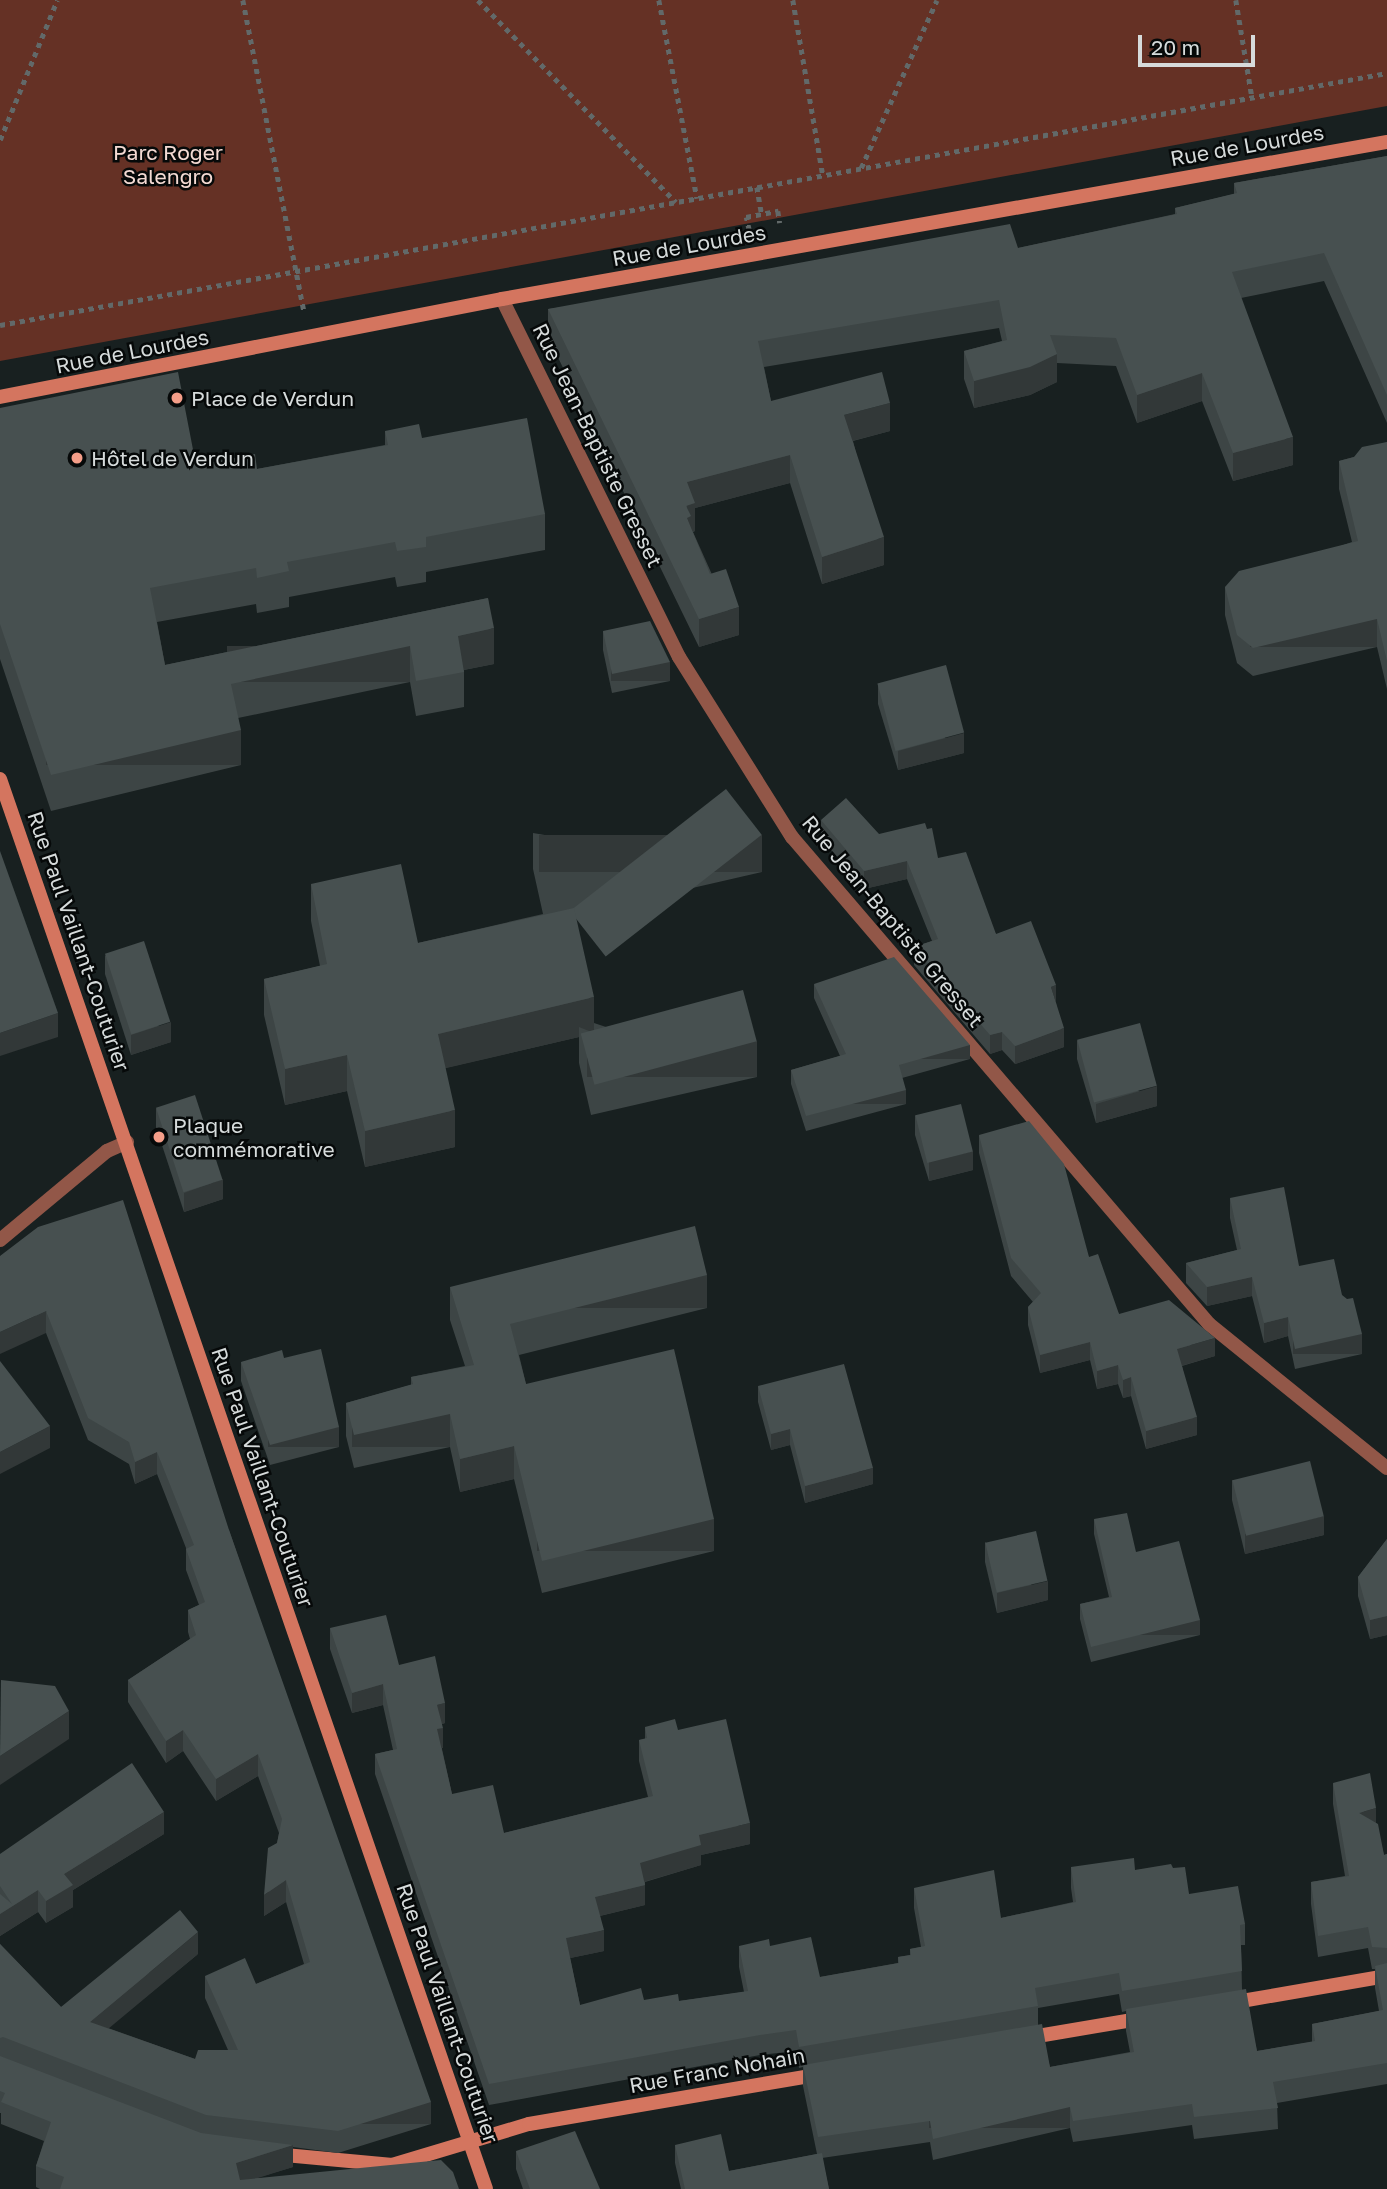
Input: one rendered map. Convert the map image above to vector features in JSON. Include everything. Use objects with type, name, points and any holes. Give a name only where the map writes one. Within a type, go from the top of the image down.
[{"type":"street","name":"Rue de Lourdes","points":[[0,397],[502,299],[1387,142]]},
{"type":"street","name":"Rue Jean-Baptiste Gresset","points":[[502,299],[679,657],[792,837],[1209,1324],[1387,1468]]},
{"type":"street","name":"Rue Paul Vaillant-Couturier","points":[[0,779],[486,2189]]},
{"type":"street","points":[[0,1240],[107,1151],[127,1142]]},
{"type":"street","points":[[1210,2007],[1387,1976]]},
{"type":"street","points":[[1006,2042],[1155,2016]]},
{"type":"street","name":"Rue Franc Nohain","points":[[258,2152],[364,2166],[392,2165],[471,2144],[529,2124],[842,2070]]},
{"type":"path","points":[[0,139],[57,0]]},
{"type":"path","points":[[243,0],[308,338]]},
{"type":"path","points":[[478,0],[676,202]]},
{"type":"path","points":[[659,0],[697,198]]},
{"type":"path","points":[[793,0],[823,175]]},
{"type":"path","points":[[861,168],[937,0]]},
{"type":"path","points":[[1236,0],[1252,97]]},
{"type":"path","points":[[0,325],[1387,73]]},
{"type":"path","points":[[757,187],[762,214]]},
{"type":"path","points":[[748,224],[746,217],[778,211],[779,218]]},
{"type":"green space","name":"Parc Roger Salengro","points":[[0,0],[1387,0],[1387,106],[0,361]]},
{"type":"building","points":[[1387,156],[1387,395],[1324,253],[1232,272],[1293,437],[1233,453],[1202,373],[1137,395],[1116,338],[1050,335],[1057,354],[1030,367],[974,381],[964,351],[1007,340],[999,300],[758,341],[771,401],[882,372],[890,403],[844,415],[884,537],[822,557],[790,455],[687,482],[695,503],[686,506],[691,516],[687,518],[710,574],[726,569],[739,607],[699,619],[548,309],[1010,224],[1018,248],[1177,214],[1175,208],[1237,193],[1234,183]]},
{"type":"building","points":[[178,372],[196,465],[255,454],[257,469],[388,445],[385,431],[419,424],[422,438],[527,418],[545,514],[426,537],[426,547],[397,551],[395,542],[287,562],[289,571],[257,578],[256,568],[150,588],[165,665],[488,598],[494,628],[458,636],[464,672],[416,681],[410,646],[231,684],[241,730],[51,775],[0,624],[0,408]]},
{"type":"building","points":[[1387,442],[1387,661],[1377,619],[1253,648],[1237,635],[1225,587],[1239,571],[1358,541],[1339,461],[1354,457],[1362,447]]},
{"type":"building","points":[[650,621],[670,662],[612,674],[603,631]]},
{"type":"building","points":[[946,665],[964,733],[896,751],[877,683]]},
{"type":"building","points":[[726,789],[762,835],[606,957],[570,911]]},
{"type":"building","points":[[846,798],[879,834],[925,823],[927,829],[932,828],[938,858],[966,852],[996,934],[1031,921],[1056,985],[1051,987],[1064,1028],[1015,1046],[1002,1032],[990,1035],[914,947],[938,939],[907,861],[864,871],[821,820]]},
{"type":"building","points":[[0,851],[58,1013],[0,1033]]},
{"type":"building","points":[[401,864],[418,943],[574,908],[594,997],[438,1034],[455,1110],[365,1131],[347,1055],[285,1069],[264,979],[327,964],[311,884]]},
{"type":"building","points":[[144,941],[170,1022],[131,1035],[105,954]]},
{"type":"building","points":[[894,957],[970,1045],[899,1065],[906,1090],[806,1116],[791,1070],[846,1054],[814,984]]},
{"type":"building","points":[[743,990],[757,1041],[594,1085],[581,1033]]},
{"type":"building","points":[[1140,1023],[1157,1086],[1094,1103],[1077,1040]]},
{"type":"building","points":[[195,1095],[223,1180],[184,1192],[156,1108]]},
{"type":"building","points":[[961,1104],[973,1152],[927,1163],[915,1115]]},
{"type":"building","points":[[1029,1121],[1064,1164],[1089,1257],[1098,1254],[1119,1314],[1169,1300],[1215,1338],[1177,1349],[1197,1417],[1146,1431],[1131,1377],[1123,1380],[1118,1365],[1097,1371],[1090,1342],[1040,1355],[1028,1307],[1041,1293],[1011,1258],[979,1135]]},
{"type":"building","points":[[1284,1187],[1299,1266],[1334,1259],[1342,1295],[1347,1299],[1353,1298],[1362,1334],[1295,1349],[1288,1317],[1264,1323],[1252,1277],[1207,1287],[1186,1263],[1241,1249],[1230,1198]]},
{"type":"building","points":[[123,1200],[229,1530],[431,2102],[338,2131],[206,2115],[0,2038],[0,1944],[61,2007],[180,1910],[198,1932],[90,2022],[195,2059],[198,2050],[238,2050],[205,1976],[245,1958],[256,1984],[310,1962],[286,1880],[264,1895],[268,1848],[277,1843],[282,1819],[258,1754],[216,1779],[183,1730],[166,1741],[128,1680],[196,1635],[188,1610],[205,1602],[186,1549],[194,1545],[157,1452],[135,1462],[129,1442],[88,1418],[46,1311],[0,1332],[0,1256],[38,1227]]},
{"type":"building","points":[[695,1226],[707,1275],[510,1324],[526,1384],[674,1349],[714,1519],[542,1561],[514,1446],[460,1459],[450,1414],[354,1435],[346,1403],[413,1384],[411,1377],[474,1365],[450,1287]]},
{"type":"building","points":[[321,1349],[339,1427],[270,1445],[241,1362],[282,1350],[284,1358]]},
{"type":"building","points":[[0,1361],[50,1426],[0,1452]]},
{"type":"building","points":[[844,1364],[873,1468],[805,1486],[790,1429],[771,1434],[758,1386]]},
{"type":"building","points":[[1310,1461],[1324,1516],[1246,1536],[1232,1480]]},
{"type":"building","points":[[1127,1513],[1136,1552],[1179,1541],[1200,1620],[1091,1647],[1080,1604],[1112,1597],[1094,1519]]},
{"type":"building","points":[[1036,1531],[1047,1581],[997,1592],[985,1543]]},
{"type":"building","points":[[1387,1539],[1387,1616],[1370,1620],[1358,1577]]},
{"type":"building","points":[[386,1615],[399,1665],[435,1656],[445,1703],[437,1705],[443,1728],[437,1729],[452,1794],[493,1785],[504,1833],[653,1796],[639,1740],[647,1738],[645,1727],[675,1719],[678,1730],[726,1719],[750,1823],[699,1835],[701,1845],[640,1863],[645,1885],[595,1897],[604,1930],[566,1938],[580,2005],[641,1988],[644,2000],[678,1994],[679,2001],[748,1991],[739,1946],[769,1939],[770,1946],[811,1937],[820,1977],[899,1963],[898,1957],[911,1955],[910,1949],[925,1946],[914,1888],[994,1870],[1001,1918],[1076,1902],[1071,1867],[1134,1858],[1135,1870],[1171,1864],[1173,1868],[1185,1867],[1189,1894],[1238,1886],[1245,1924],[1240,1925],[1242,1971],[1122,1991],[1119,1973],[1035,1988],[1038,2006],[799,2047],[796,2030],[760,2035],[489,2084],[375,1754],[397,1749],[383,1684],[352,1693],[330,1628]]},
{"type":"building","points":[[1,1680],[55,1686],[69,1711],[0,1756]]},
{"type":"building","points":[[132,1763],[164,1812],[64,1874],[73,1885],[46,1901],[38,1890],[0,1914],[0,1894],[12,1904],[0,1886],[0,1854]]},
{"type":"building","points":[[1370,1773],[1376,1808],[1359,1813],[1378,1824],[1384,1855],[1387,1854],[1387,1948],[1372,1947],[1368,1927],[1318,1936],[1311,1882],[1349,1876],[1333,1783]]},
{"type":"building","points":[[1387,1963],[1387,2063],[1273,2082],[1278,2108],[1194,2117],[1192,2104],[1073,2121],[1070,2107],[933,2139],[930,2121],[818,2137],[803,2065],[1042,2024],[1050,2067],[1134,2052],[1126,2009],[1246,1989],[1257,2051],[1315,2041],[1312,2024],[1383,2010],[1375,1966]]},
{"type":"building","points":[[0,2056],[201,2133],[293,2145],[236,2163],[240,2180],[441,2160],[453,2172],[459,2189],[60,2189],[64,2177],[36,2166],[51,2122],[1,2102],[5,2093],[0,2091]]},
{"type":"building","points":[[575,2131],[600,2189],[530,2189],[516,2151]]},
{"type":"building","points":[[721,2134],[729,2171],[822,2153],[829,2189],[685,2189],[675,2145]]},
{"type":"place","name":"Place de Verdun","points":[[177,398]]},
{"type":"place","name":"Hôtel de Verdun","points":[[77,458]]},
{"type":"place","name":"Plaque commémorative","points":[[159,1137]]}]
